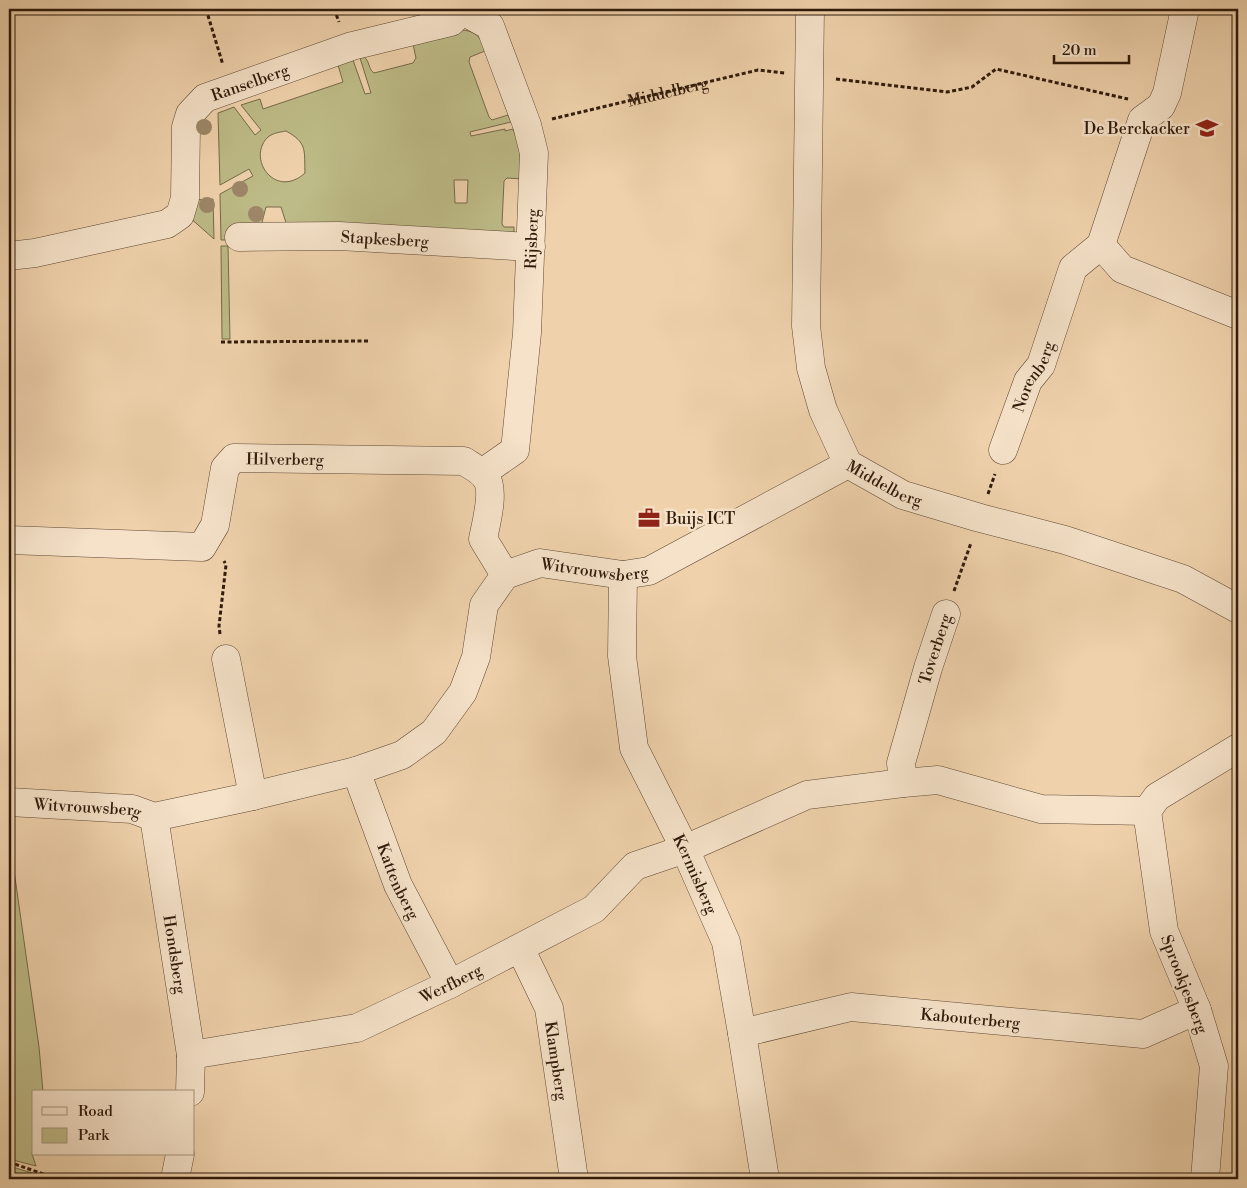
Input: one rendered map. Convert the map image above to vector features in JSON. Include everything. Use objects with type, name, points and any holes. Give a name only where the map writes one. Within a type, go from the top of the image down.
[{"type":"street","name":"Middelberg","points":[[810,9],[806,326],[810,368],[821,402],[848,464],[904,495],[980,518],[1065,540],[1183,579],[1238,608]]},
{"type":"street","points":[[1185,9],[1167,93],[1161,106],[1142,120],[1101,245],[1122,269],[1238,315]]},
{"type":"street","name":"Ranselberg","points":[[9,256],[35,253],[167,224],[180,215],[186,198],[186,126],[190,114],[205,98],[352,46],[451,22],[464,10]]},
{"type":"street","name":"Rijsberg","points":[[464,10],[490,26],[527,125],[534,153],[527,333],[515,450],[482,473]]},
{"type":"street","name":"Stapkesberg","points":[[239,236],[339,236],[531,247]]},
{"type":"street","name":"Norenberg","points":[[1003,450],[1028,380],[1041,365],[1073,268],[1101,245]]},
{"type":"street","name":"Hilverberg","points":[[208,537],[215,525],[225,468],[234,458],[464,461],[482,473]]},
{"type":"street","name":"Witvrouwsberg","points":[[9,802],[132,808],[154,817],[254,796],[356,771],[402,755],[434,732],[463,692],[476,657],[484,605],[505,575],[540,562],[623,575],[649,571],[848,464]]},
{"type":"street","points":[[482,473],[488,480],[490,502],[483,539],[505,575]]},
{"type":"street","points":[[9,540],[202,547],[208,537]]},
{"type":"street","name":"Kermisberg","points":[[623,575],[622,656],[634,748],[685,849],[726,942],[765,1179]]},
{"type":"street","name":"Toverberg","points":[[903,783],[902,763],[928,668],[946,614]]},
{"type":"street","points":[[226,659],[254,796]]},
{"type":"street","points":[[685,849],[807,795],[938,780],[1041,810],[1147,811],[1157,797],[1238,748]]},
{"type":"street","name":"Kattenberg","points":[[356,771],[398,886],[450,984]]},
{"type":"street","name":"Sprookjesberg","points":[[1147,811],[1164,931],[1197,1010],[1214,1066],[1205,1179]]},
{"type":"street","name":"Hondsberg","points":[[154,817],[191,1054],[190,1090]]},
{"type":"street","name":"Werfberg","points":[[191,1054],[356,1028],[450,984],[594,909],[635,866],[685,849]]},
{"type":"street","name":"Klampberg","points":[[520,948],[549,1008],[574,1179]]},
{"type":"street","name":"Kabouterberg","points":[[742,1033],[851,1007],[1143,1034],[1197,1010]]},
{"type":"street","points":[[175,1179],[180,1156]]},
{"type":"path","points":[[206,9],[231,89]]},
{"type":"path","points":[[810,76],[947,92],[972,87],[996,68],[1161,106]]},
{"type":"path","name":"Middelberg","points":[[527,125],[758,70],[810,76]]},
{"type":"path","points":[[221,342],[368,341]]},
{"type":"path","points":[[980,518],[1003,450]]},
{"type":"path","name":"Toverberg","points":[[946,614],[980,518]]},
{"type":"path","points":[[208,537],[226,565],[218,626],[226,659]]},
{"type":"path","points":[[9,1162],[46,1175],[67,1179]]},
{"type":"green space","points":[[460,30],[474,33],[482,42],[485,51],[470,57],[469,62],[489,117],[492,120],[508,115],[511,122],[470,132],[471,136],[513,129],[521,150],[522,179],[507,178],[504,181],[502,224],[504,227],[514,227],[514,239],[287,226],[281,207],[266,207],[261,226],[232,240],[221,240],[220,194],[253,176],[249,169],[220,185],[218,113],[234,107],[255,135],[261,130],[241,105],[260,99],[263,109],[343,82],[338,65],[353,60],[365,94],[371,93],[360,58],[364,57],[366,59],[374,73],[413,63],[416,58],[413,44]],"holes":[[[286,131],[293,135],[303,148],[305,173],[294,180],[283,182],[274,179],[267,173],[262,165],[260,155],[262,146],[268,137]],[[454,180],[468,180],[467,203],[455,203]]]},
{"type":"green space","points":[[213,199],[214,239],[189,217],[194,200]]},
{"type":"green space","points":[[221,246],[228,246],[230,339],[222,339]]},
{"type":"green space","points":[[9,835],[39,1047],[43,1090],[32,1090],[32,1156],[36,1166],[9,1159]]},
{"type":"green space","points":[[9,1166],[39,1175],[40,1179],[9,1179]]},
{"type":"place","name":"De Berckacker","points":[[1207,128]]},
{"type":"place","name":"Buijs ICT","points":[[649,518]]}]
